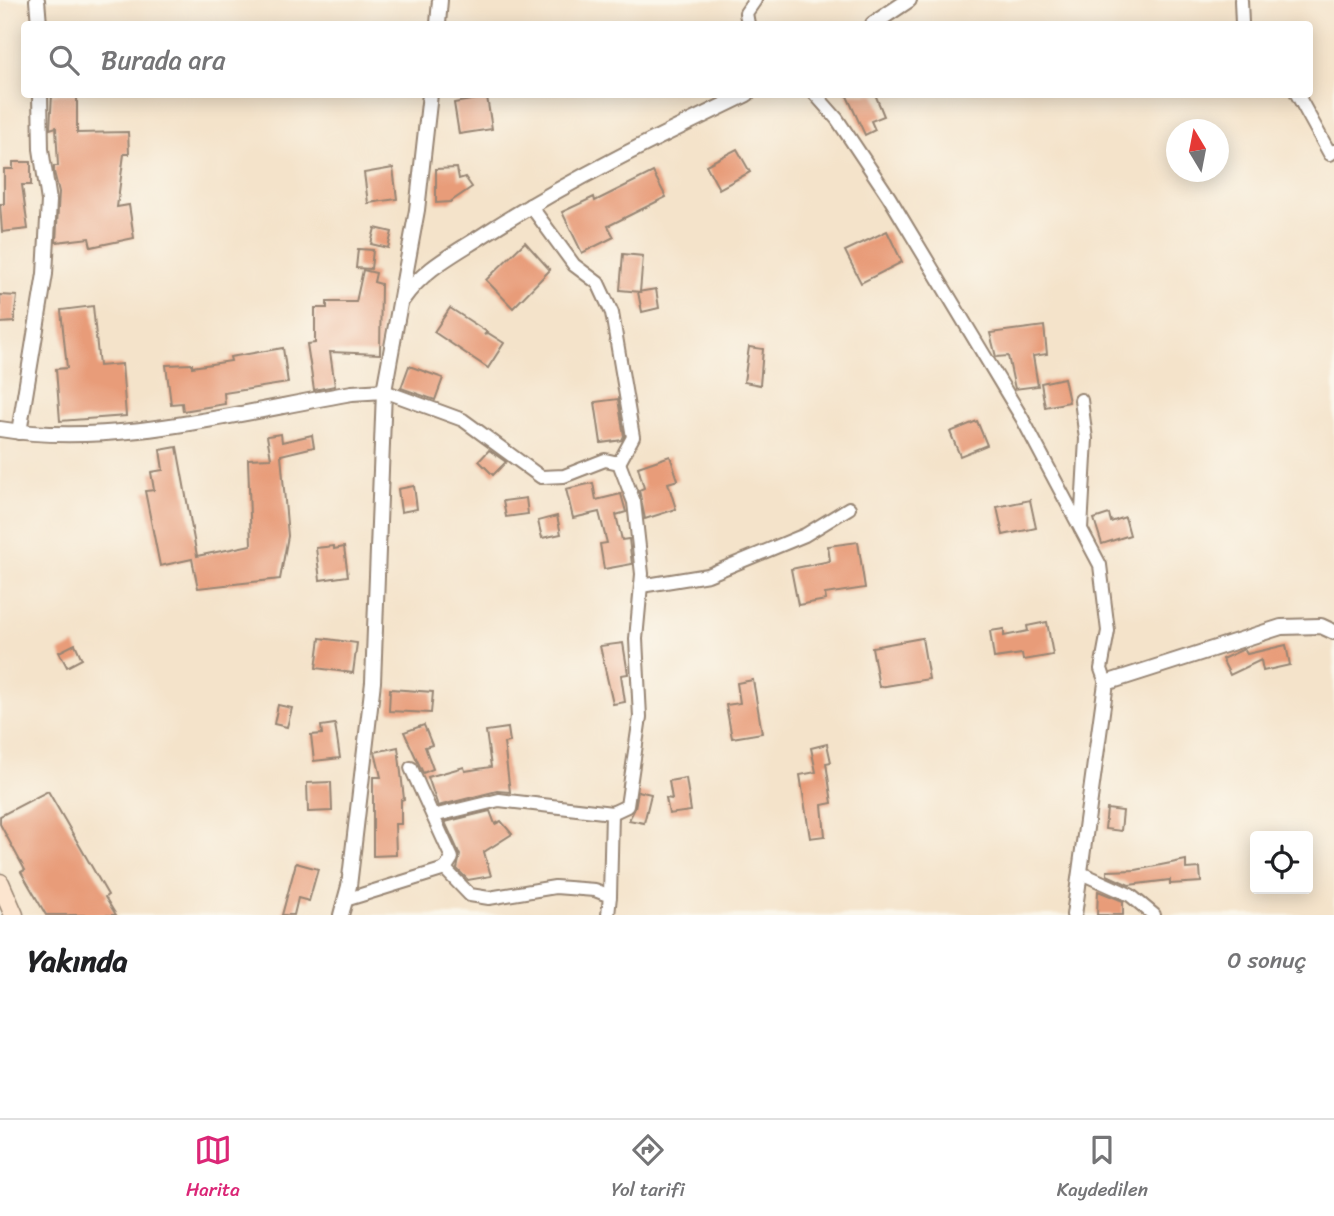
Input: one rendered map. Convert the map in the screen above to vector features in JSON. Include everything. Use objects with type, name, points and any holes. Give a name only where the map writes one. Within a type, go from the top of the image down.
[{"type":"main road","points":[[0,883],[14,915]]},
{"type":"street","points":[[37,0],[39,21]]},
{"type":"street","points":[[438,21],[440,0]]},
{"type":"street","points":[[747,19],[755,0]]},
{"type":"street","points":[[747,19],[764,0]]},
{"type":"street","points":[[878,21],[909,0]]},
{"type":"street","points":[[1241,0],[1242,21]]},
{"type":"street","points":[[19,432],[45,274],[49,201],[41,149],[40,98]]},
{"type":"street","points":[[341,915],[373,682],[384,391],[417,210],[430,98]]},
{"type":"street","points":[[399,304],[418,277],[530,205],[622,154],[739,98]]},
{"type":"street","points":[[819,98],[838,119],[889,197],[1022,418],[1100,565],[1108,631],[1101,669],[1106,683],[1074,915]]},
{"type":"street","points":[[1299,98],[1330,154],[1334,150]]},
{"type":"street","points":[[433,816],[499,800],[612,813],[627,806],[635,765],[640,717],[636,639],[641,586],[634,502],[620,463],[633,437],[612,313],[598,283],[574,265],[530,205]]},
{"type":"street","points":[[0,429],[19,432],[118,432],[352,393],[384,391],[463,420],[541,477],[564,477],[605,460],[620,463]]},
{"type":"street","points":[[1081,400],[1086,439],[1081,529]]},
{"type":"street","points":[[641,586],[708,575],[805,535],[849,508]]},
{"type":"street","points":[[1106,683],[1281,627],[1321,626],[1334,632]]},
{"type":"street","points":[[345,900],[445,869],[452,858],[411,768]]},
{"type":"street","points":[[608,915],[612,813]]},
{"type":"street","points":[[445,869],[470,895],[489,898],[555,887],[595,890],[610,896]]},
{"type":"street","points":[[1081,873],[1119,888],[1154,915]]},
{"type":"building","points":[[52,98],[77,98],[77,133],[128,132],[129,154],[124,154],[117,207],[129,205],[134,238],[91,247],[89,238],[56,242],[59,192],[54,172],[54,166],[58,166],[56,127],[50,129]]},
{"type":"building","points":[[487,98],[492,129],[459,134],[454,103]]},
{"type":"building","points":[[848,98],[877,98],[884,116],[871,121],[875,130],[865,135]]},
{"type":"building","points":[[737,149],[750,172],[719,189],[706,165]]},
{"type":"building","points":[[13,162],[31,162],[31,185],[22,185],[28,229],[2,232],[0,204],[4,204],[4,169],[13,169]]},
{"type":"building","points":[[393,168],[397,199],[368,203],[364,173]]},
{"type":"building","points":[[457,168],[459,179],[465,177],[472,187],[450,202],[436,203],[436,169]]},
{"type":"building","points":[[653,172],[666,197],[608,226],[614,237],[582,253],[562,212],[594,197],[595,201]]},
{"type":"building","points":[[375,228],[392,232],[388,248],[371,244]]},
{"type":"building","points":[[887,231],[902,262],[861,283],[845,251]]},
{"type":"building","points":[[525,242],[550,270],[513,308],[486,280]]},
{"type":"building","points":[[358,249],[373,250],[371,269],[356,268]]},
{"type":"building","points":[[623,254],[643,256],[640,292],[620,290]]},
{"type":"building","points":[[363,270],[376,273],[374,282],[381,284],[380,354],[330,352],[335,386],[314,390],[307,344],[315,343],[315,308],[327,308],[327,302],[356,302]]},
{"type":"building","points":[[656,289],[659,308],[642,312],[638,292]]},
{"type":"building","points":[[0,295],[17,296],[14,322],[0,323]]},
{"type":"building","points":[[93,306],[99,366],[122,364],[126,416],[60,421],[56,369],[67,368],[61,310]]},
{"type":"building","points":[[450,308],[487,332],[484,335],[488,333],[504,343],[488,368],[434,332]]},
{"type":"building","points":[[1044,326],[1047,354],[1033,356],[1038,386],[1015,389],[1008,356],[996,357],[990,333]]},
{"type":"building","points":[[749,347],[763,349],[760,385],[744,382]]},
{"type":"building","points":[[283,348],[288,383],[224,393],[225,404],[183,411],[182,403],[171,404],[166,365],[192,364],[192,367]]},
{"type":"building","points":[[409,366],[443,378],[435,400],[401,388]]},
{"type":"building","points":[[1064,378],[1069,402],[1045,407],[1041,383]]},
{"type":"building","points":[[618,399],[624,436],[622,440],[601,443],[595,402]]},
{"type":"building","points":[[977,421],[987,445],[960,456],[950,432]]},
{"type":"building","points":[[281,434],[282,442],[312,435],[314,447],[281,455],[288,536],[280,579],[198,588],[192,559],[160,566],[145,491],[154,490],[151,472],[163,470],[160,450],[177,447],[197,556],[251,545],[248,459],[271,458],[267,436]]},
{"type":"building","points":[[489,450],[506,462],[493,475],[479,461]]},
{"type":"building","points":[[670,456],[678,480],[668,483],[676,509],[645,519],[639,490],[644,488],[638,467]]},
{"type":"building","points":[[593,483],[596,500],[621,494],[626,512],[616,515],[622,540],[629,539],[632,564],[604,569],[600,544],[607,543],[599,512],[573,518],[566,489]]},
{"type":"building","points":[[414,486],[417,509],[401,512],[398,489]]},
{"type":"building","points":[[526,498],[528,514],[506,517],[503,501]]},
{"type":"building","points":[[1030,500],[1036,528],[1003,535],[997,507]]},
{"type":"building","points":[[1109,514],[1111,522],[1125,517],[1130,535],[1102,544],[1094,519]]},
{"type":"building","points":[[557,516],[561,534],[542,538],[538,521]]},
{"type":"building","points":[[858,542],[865,588],[825,594],[826,600],[798,605],[791,569],[830,561],[828,546]]},
{"type":"building","points":[[334,546],[334,549],[344,547],[348,576],[320,580],[316,548]]},
{"type":"building","points":[[1047,622],[1053,655],[1023,660],[1022,654],[994,658],[990,631],[1004,629],[1004,636],[1028,631],[1027,626]]},
{"type":"building","points":[[320,638],[357,643],[353,673],[316,668]]},
{"type":"building","points":[[922,638],[929,679],[879,687],[872,647]]},
{"type":"building","points":[[623,643],[628,674],[621,675],[625,702],[613,704],[600,646]]},
{"type":"building","points":[[75,644],[82,659],[67,667],[59,652]]},
{"type":"building","points":[[1286,645],[1290,665],[1263,671],[1261,660],[1230,675],[1222,659],[1244,649],[1247,654]]},
{"type":"building","points":[[753,680],[762,733],[732,738],[726,705],[740,703],[737,683]]},
{"type":"building","points":[[390,689],[433,692],[431,713],[389,711]]},
{"type":"building","points":[[278,705],[292,708],[287,727],[274,724]]},
{"type":"building","points":[[335,724],[340,758],[314,761],[311,735],[322,734],[321,726]]},
{"type":"building","points":[[424,725],[432,745],[425,747],[433,769],[423,773],[404,732]]},
{"type":"building","points":[[508,728],[510,742],[504,743],[510,792],[497,791],[438,806],[428,777],[464,767],[465,771],[491,767],[486,731]]},
{"type":"building","points":[[827,744],[831,762],[826,763],[832,803],[822,805],[825,836],[810,838],[800,775],[816,772],[811,748]]},
{"type":"building","points":[[398,747],[404,799],[401,800],[401,824],[395,824],[396,855],[373,856],[373,777],[381,777],[375,752]]},
{"type":"building","points":[[686,778],[691,811],[669,814],[666,798],[672,799],[669,781]]},
{"type":"building","points":[[331,782],[332,811],[308,812],[307,783]]},
{"type":"building","points":[[48,791],[108,895],[105,897],[116,915],[46,915],[21,872],[25,870],[0,824],[0,816]]},
{"type":"building","points":[[638,791],[651,794],[644,823],[629,820],[635,808]]},
{"type":"building","points":[[1107,809],[1123,811],[1121,831],[1105,829]]},
{"type":"building","points":[[490,811],[495,824],[501,821],[512,834],[484,852],[491,876],[468,880],[457,869],[460,855],[445,822]]},
{"type":"building","points":[[1186,860],[1186,869],[1200,868],[1201,882],[1170,884],[1170,880],[1129,885],[1107,875],[1107,871],[1136,870]]},
{"type":"building","points":[[296,863],[318,869],[309,901],[298,898],[294,915],[282,915]]},
{"type":"building","points":[[1098,891],[1123,901],[1123,915],[1097,915]]}]
